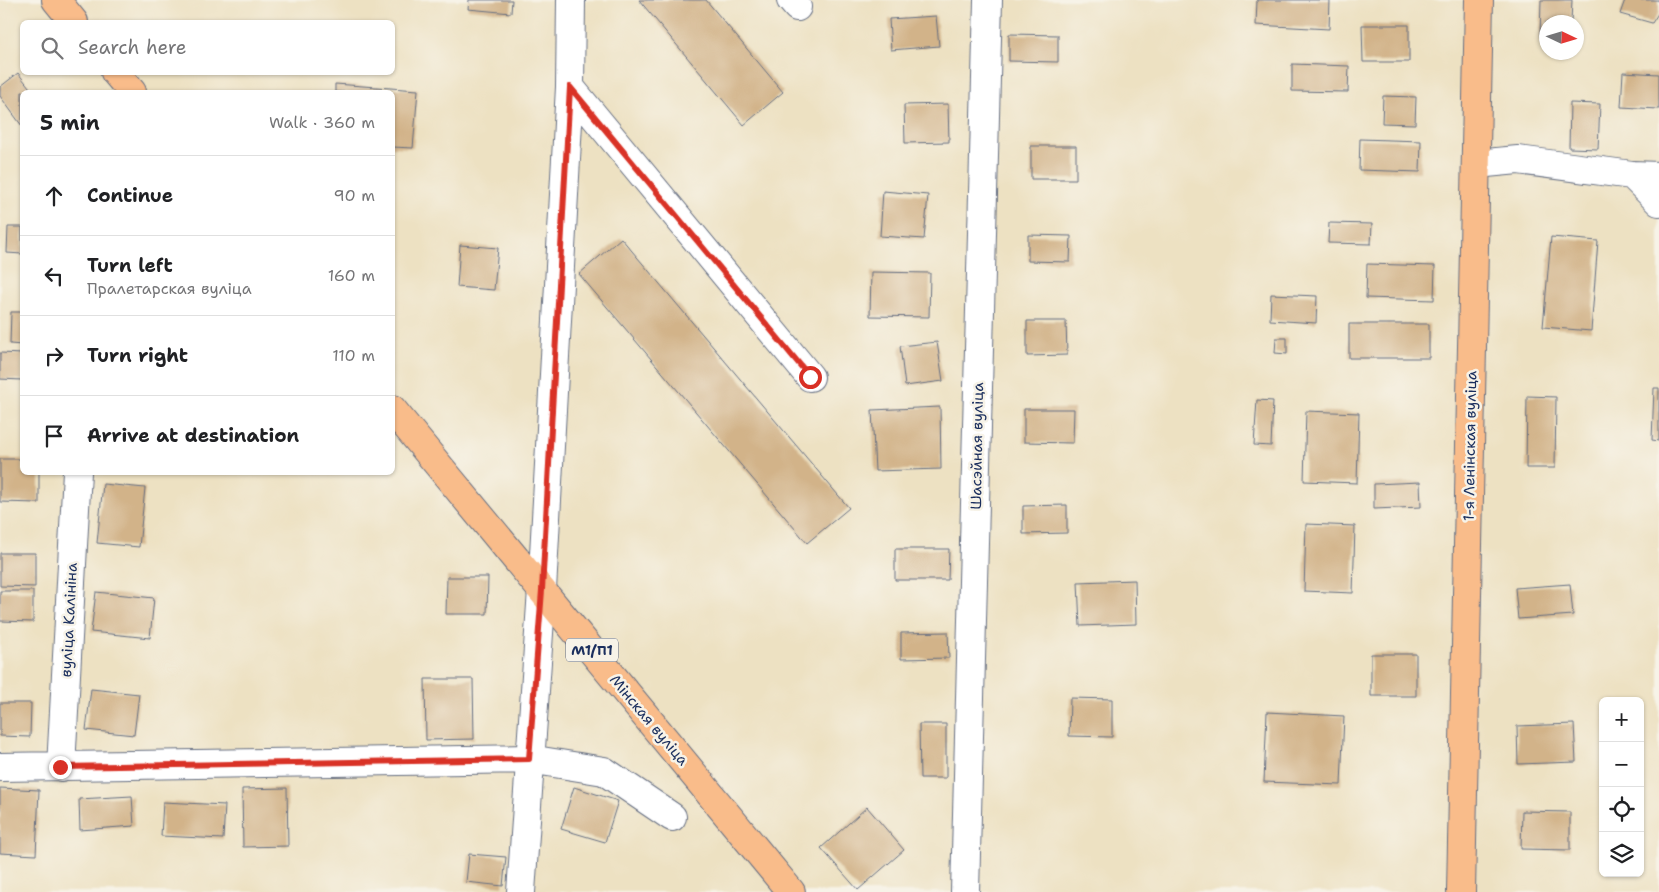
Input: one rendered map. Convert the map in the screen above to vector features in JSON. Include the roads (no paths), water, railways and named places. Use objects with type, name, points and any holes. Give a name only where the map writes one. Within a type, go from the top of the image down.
[{"type":"main road","points":[[56,0],[72,20]]},
{"type":"main road","name":"1-я Ленінская вуліца","points":[[1461,892],[1479,0]]},
{"type":"main road","points":[[117,75],[129,90]]},
{"type":"main road","name":"Мінская вуліца","points":[[395,413],[791,892]]},
{"type":"street","points":[[521,892],[542,590],[570,87],[572,0]]},
{"type":"street","name":"Шасэйная вуліца","points":[[965,892],[988,0]]},
{"type":"street","points":[[570,87],[810,377]]},
{"type":"street","points":[[1476,164],[1518,160],[1632,175],[1659,176]]},
{"type":"street","points":[[1632,175],[1659,202]]},
{"type":"street","name":"вуліца Калініна","points":[[60,767],[77,475]]},
{"type":"street","points":[[0,767],[529,759],[604,771],[672,818]]}]
